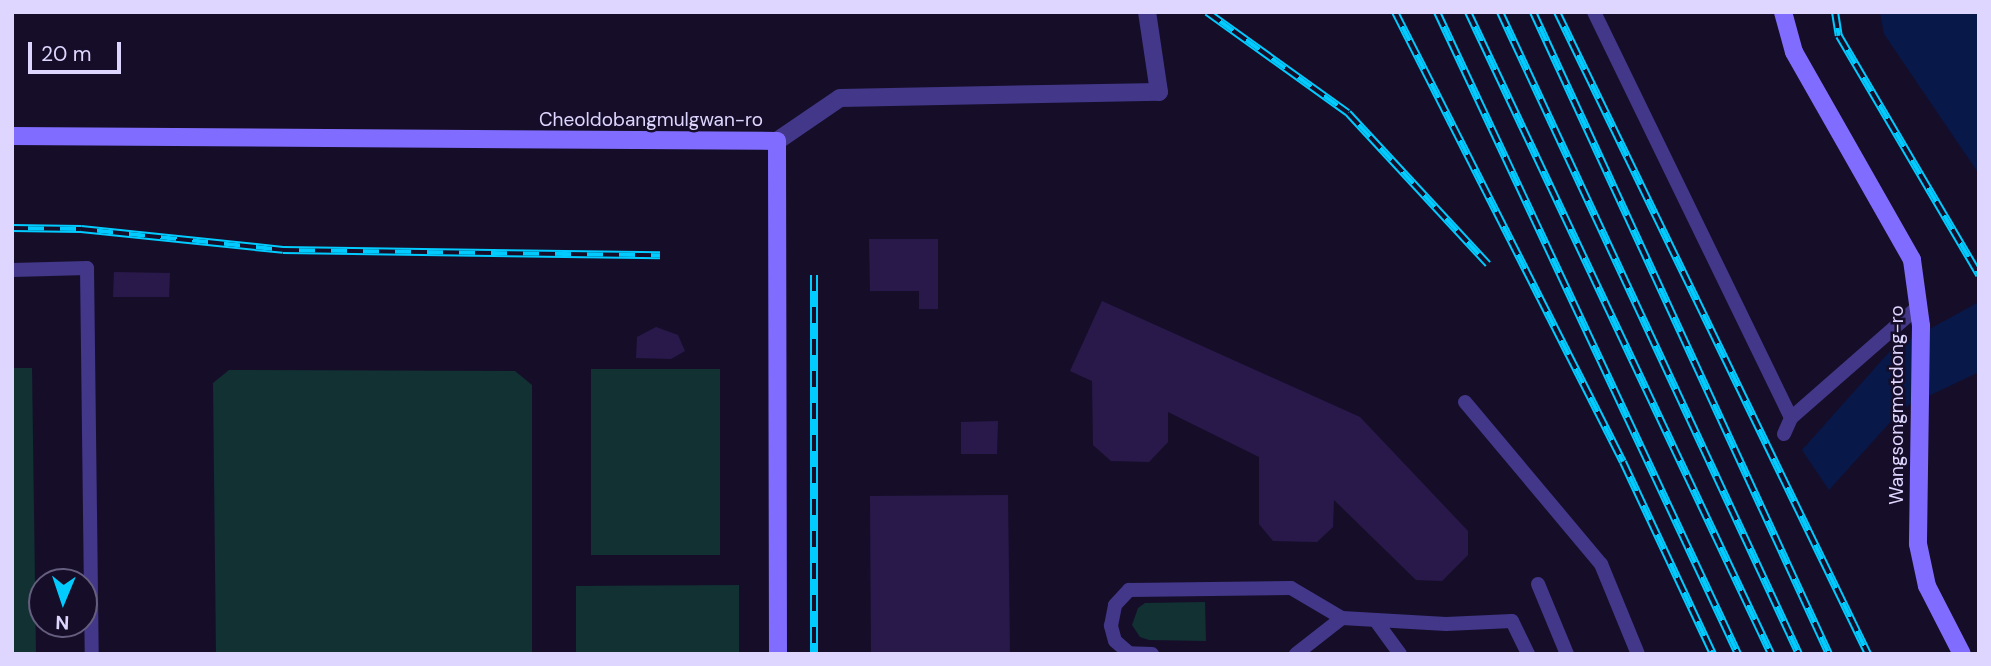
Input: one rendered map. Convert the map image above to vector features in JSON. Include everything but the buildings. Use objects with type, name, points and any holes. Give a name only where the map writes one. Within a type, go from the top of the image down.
[{"type":"street","points":[[777,141],[840,98],[1158,92],[1147,12]]},
{"type":"street","name":"Wangsongmotdong-ro","points":[[1783,12],[1794,52],[1912,260],[1921,326],[1922,427],[1918,544],[1927,586],[1962,654]]},
{"type":"street","name":"Cheoldobangmulgwan-ro","points":[[12,136],[777,141],[778,654]]},
{"type":"lane","points":[[1594,12],[1791,418]]},
{"type":"lane","points":[[12,270],[87,268],[92,654]]},
{"type":"lane","points":[[1784,435],[1791,418],[1920,305]]},
{"type":"lane","points":[[1465,402],[1601,565],[1638,654]]},
{"type":"lane","points":[[1538,584],[1567,654]]},
{"type":"lane","points":[[1152,654],[1129,653],[1115,641],[1111,626],[1115,605],[1129,590],[1291,588],[1342,618],[1376,621],[1511,621],[1528,654]]},
{"type":"lane","points":[[1296,654],[1342,618]]},
{"type":"lane","points":[[1376,621],[1400,654]]},
{"type":"green space","points":[[12,368],[32,368],[35,568],[28,568],[28,638],[36,638],[36,654],[12,654]]},
{"type":"green space","points":[[591,369],[720,369],[720,555],[591,555]]},
{"type":"green space","points":[[229,370],[515,371],[532,385],[532,654],[216,654],[213,383]]},
{"type":"green space","points":[[739,585],[739,654],[576,654],[576,586]]},
{"type":"green space","points":[[1205,602],[1206,641],[1149,640],[1140,637],[1132,625],[1138,608],[1145,603]]},
{"type":"water","points":[[1880,12],[1979,12],[1979,174],[1884,34]]},
{"type":"water","points":[[1979,302],[1979,372],[1903,408],[1829,490],[1802,450],[1891,350]]},
{"type":"railway","points":[[1207,12],[1348,113],[1488,264]]},
{"type":"railway","points":[[1395,12],[1623,462],[1713,654]]},
{"type":"railway","points":[[1437,12],[1738,654]]},
{"type":"railway","points":[[1468,12],[1771,654]]},
{"type":"railway","points":[[1500,12],[1799,654]]},
{"type":"railway","points":[[1533,12],[1829,654]]},
{"type":"railway","points":[[1557,12],[1868,654]]},
{"type":"railway","points":[[1835,12],[1839,36],[1979,275]]},
{"type":"railway","points":[[12,228],[81,229],[283,250],[660,255]]},
{"type":"railway","points":[[814,275],[814,654]]}]
